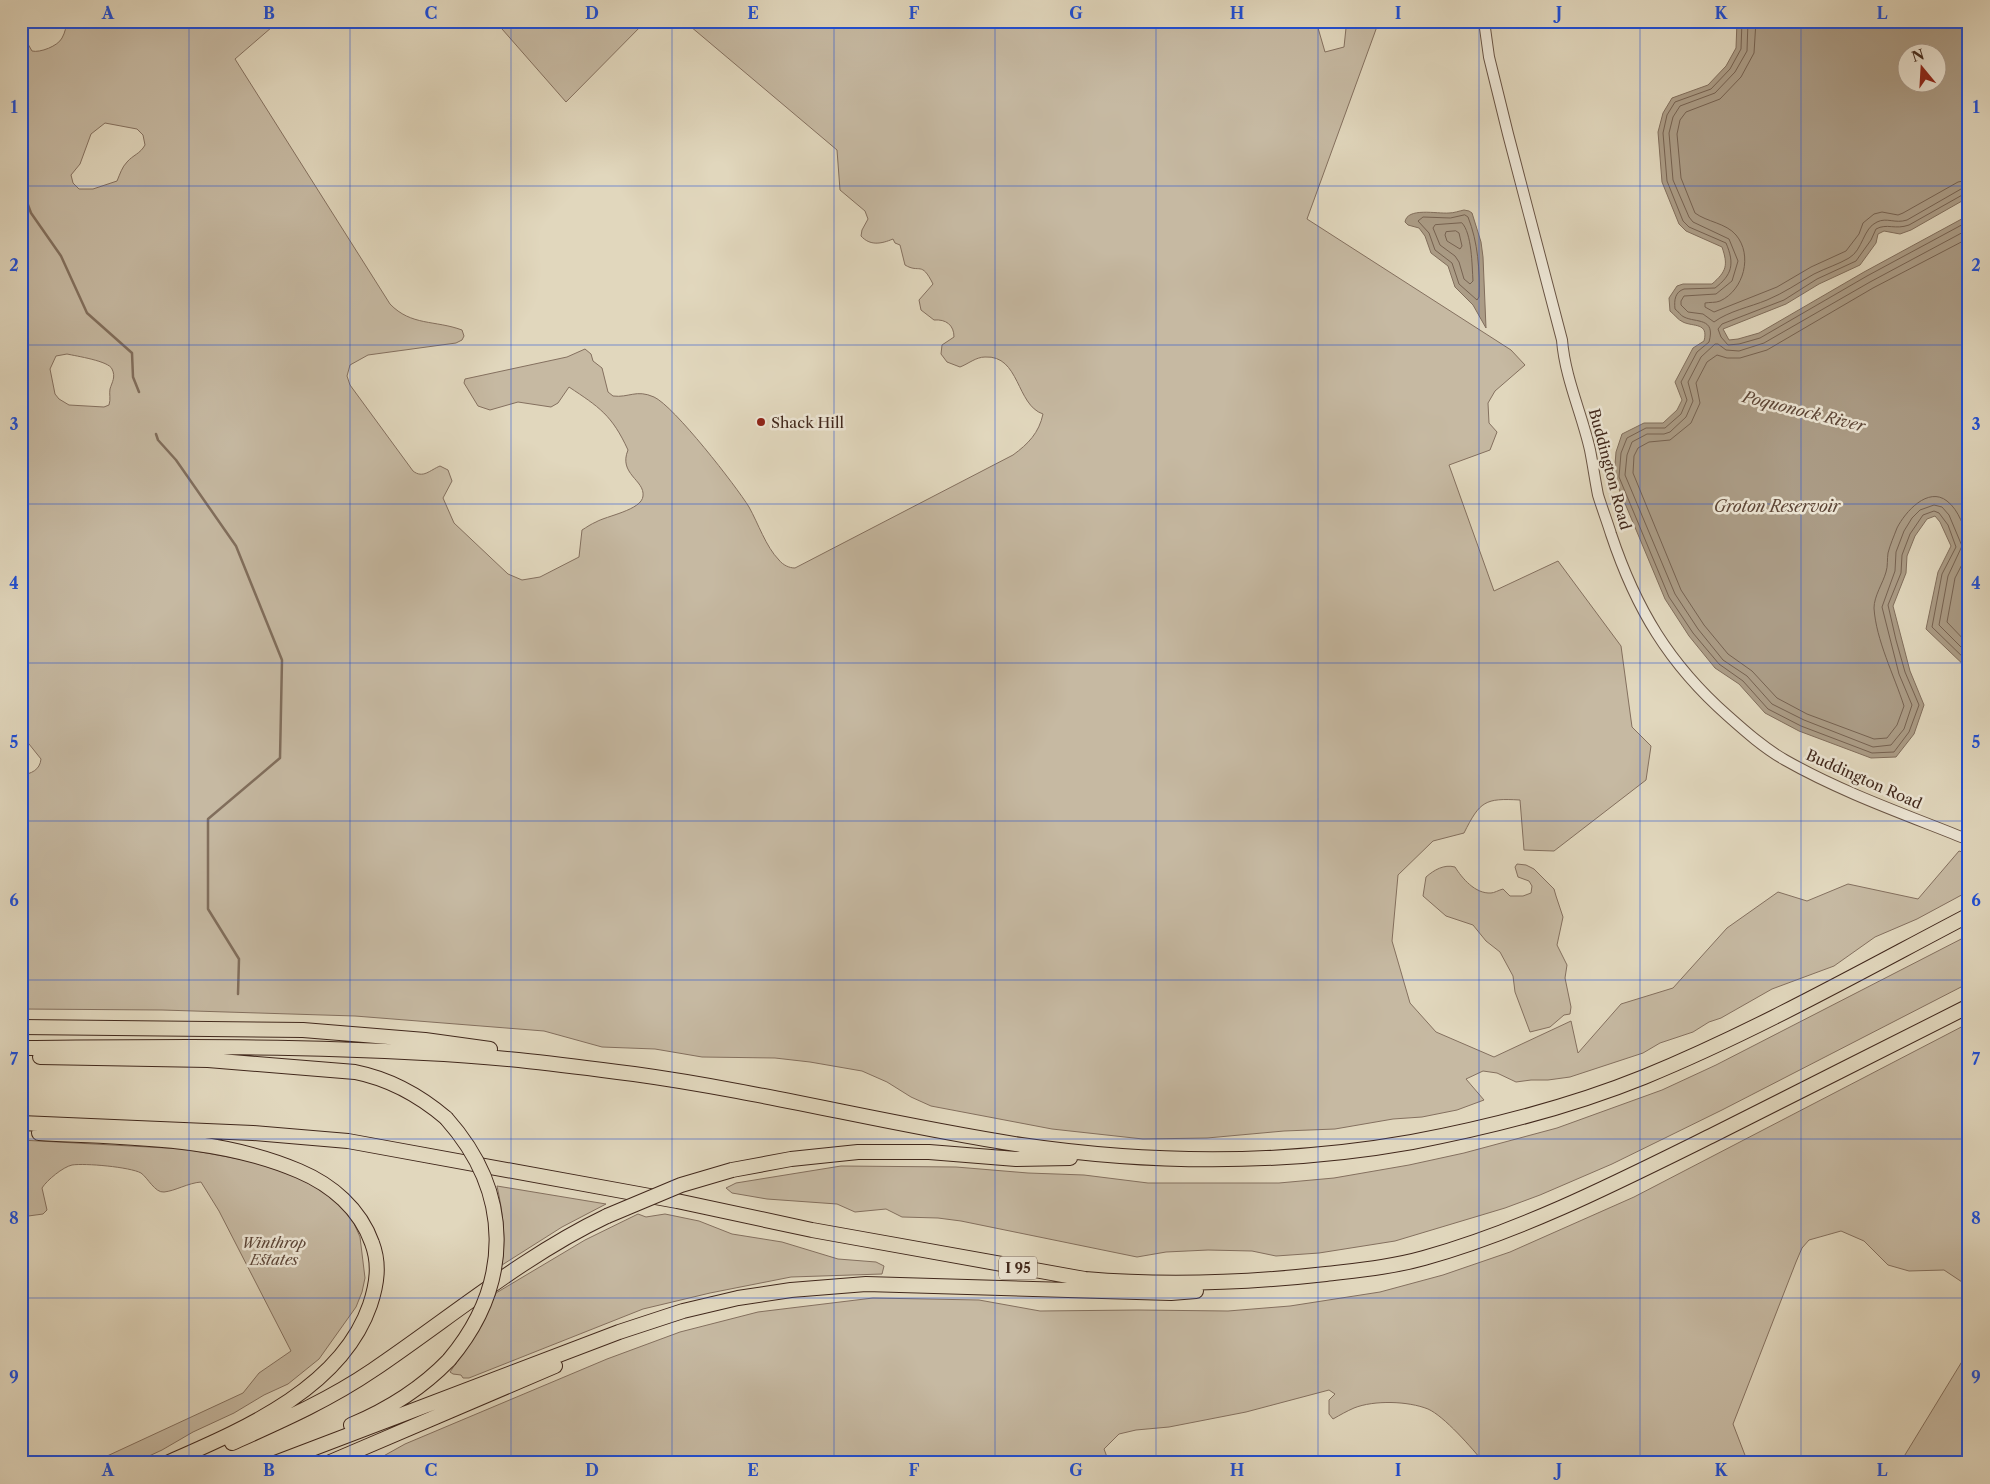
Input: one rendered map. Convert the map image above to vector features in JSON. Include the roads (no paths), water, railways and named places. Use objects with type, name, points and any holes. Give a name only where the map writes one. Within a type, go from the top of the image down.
[{"type":"highway","points":[[190,1463],[296,1414],[341,1390],[372,1371],[529,1259],[607,1216],[681,1185],[732,1170],[791,1159],[858,1152],[929,1152],[1016,1159],[1138,1157],[1248,1160],[1332,1153],[1428,1139],[1472,1130],[1550,1109],[1641,1078],[1686,1059],[1809,999],[1969,915]]},
{"type":"highway","name":"I 95","points":[[21,1123],[253,1133],[348,1141],[677,1201],[812,1230],[1085,1279],[1117,1282],[1226,1283],[1275,1280],[1376,1268],[1423,1258],[1474,1242],[1579,1200],[1626,1178],[1969,1006]]},
{"type":"highway","points":[[21,1027],[226,1028],[352,1033],[572,1058],[643,1076]]},
{"type":"highway","points":[[21,1048],[241,1048],[419,1052],[496,1058],[643,1076],[1022,1145],[1138,1157]]},
{"type":"highway","points":[[21,1057],[208,1060],[355,1072],[375,1077],[406,1090],[434,1108],[446,1118],[466,1144],[480,1167],[489,1191],[496,1232],[494,1268],[484,1306],[467,1338],[449,1360],[423,1385],[388,1408],[269,1463]]},
{"type":"highway","points":[[21,1132],[178,1142],[227,1149],[273,1161],[300,1171],[334,1191],[359,1216],[368,1232],[376,1252],[377,1281],[367,1314],[345,1348],[315,1380],[282,1406],[247,1426],[167,1463]]},
{"type":"highway","points":[[275,1463],[619,1332],[653,1320],[715,1303],[791,1290],[866,1284],[1171,1293],[1281,1285],[1376,1268]]},
{"type":"highway","points":[[328,1463],[658,1322],[715,1303]]},
{"type":"street","name":"Buddington Road","points":[[1484,21],[1498,96],[1562,340],[1568,373],[1589,448],[1599,496],[1622,566],[1638,602],[1654,631],[1687,675],[1714,703],[1750,736],[1783,759],[1832,785],[1969,840]]},
{"type":"water","name":"Groton Reservoir","points":[[1737,21],[1969,21],[1969,197],[1911,230],[1900,234],[1884,231],[1878,234],[1876,243],[1860,265],[1819,284],[1786,304],[1723,329],[1729,340],[1759,333],[1864,272],[1969,215],[1969,670],[1926,629],[1938,572],[1951,546],[1940,522],[1935,516],[1927,519],[1915,536],[1907,556],[1906,573],[1893,606],[1910,671],[1924,705],[1914,734],[1896,757],[1871,758],[1799,731],[1765,713],[1739,684],[1715,668],[1689,636],[1665,599],[1614,477],[1616,452],[1622,434],[1644,423],[1663,423],[1677,410],[1682,400],[1675,382],[1693,348],[1704,341],[1705,335],[1702,328],[1681,321],[1670,311],[1669,298],[1677,286],[1683,284],[1712,284],[1721,275],[1725,267],[1722,247],[1686,231],[1679,224],[1662,182],[1658,132],[1663,113],[1672,98],[1708,85],[1726,66],[1736,48]]},
{"type":"water","points":[[1464,210],[1472,213],[1481,242],[1486,328],[1473,305],[1455,287],[1448,266],[1431,253],[1425,236],[1419,228],[1408,225],[1405,222],[1411,214],[1423,212],[1451,213]]},
{"type":"waterway","points":[[21,186],[31,213],[61,256],[87,313],[132,353],[133,377],[139,392]]},
{"type":"waterway","points":[[156,434],[158,440],[176,460],[236,546],[282,660],[280,758],[208,819],[208,909],[239,959],[238,994]]},
{"type":"place","name":"Shack Hill","points":[[761,422]]},
{"type":"water label","name":"Poquonock River","points":[[1804,411]]},
{"type":"park label","name":"Winthrop Estates","points":[[274,1250]]}]
